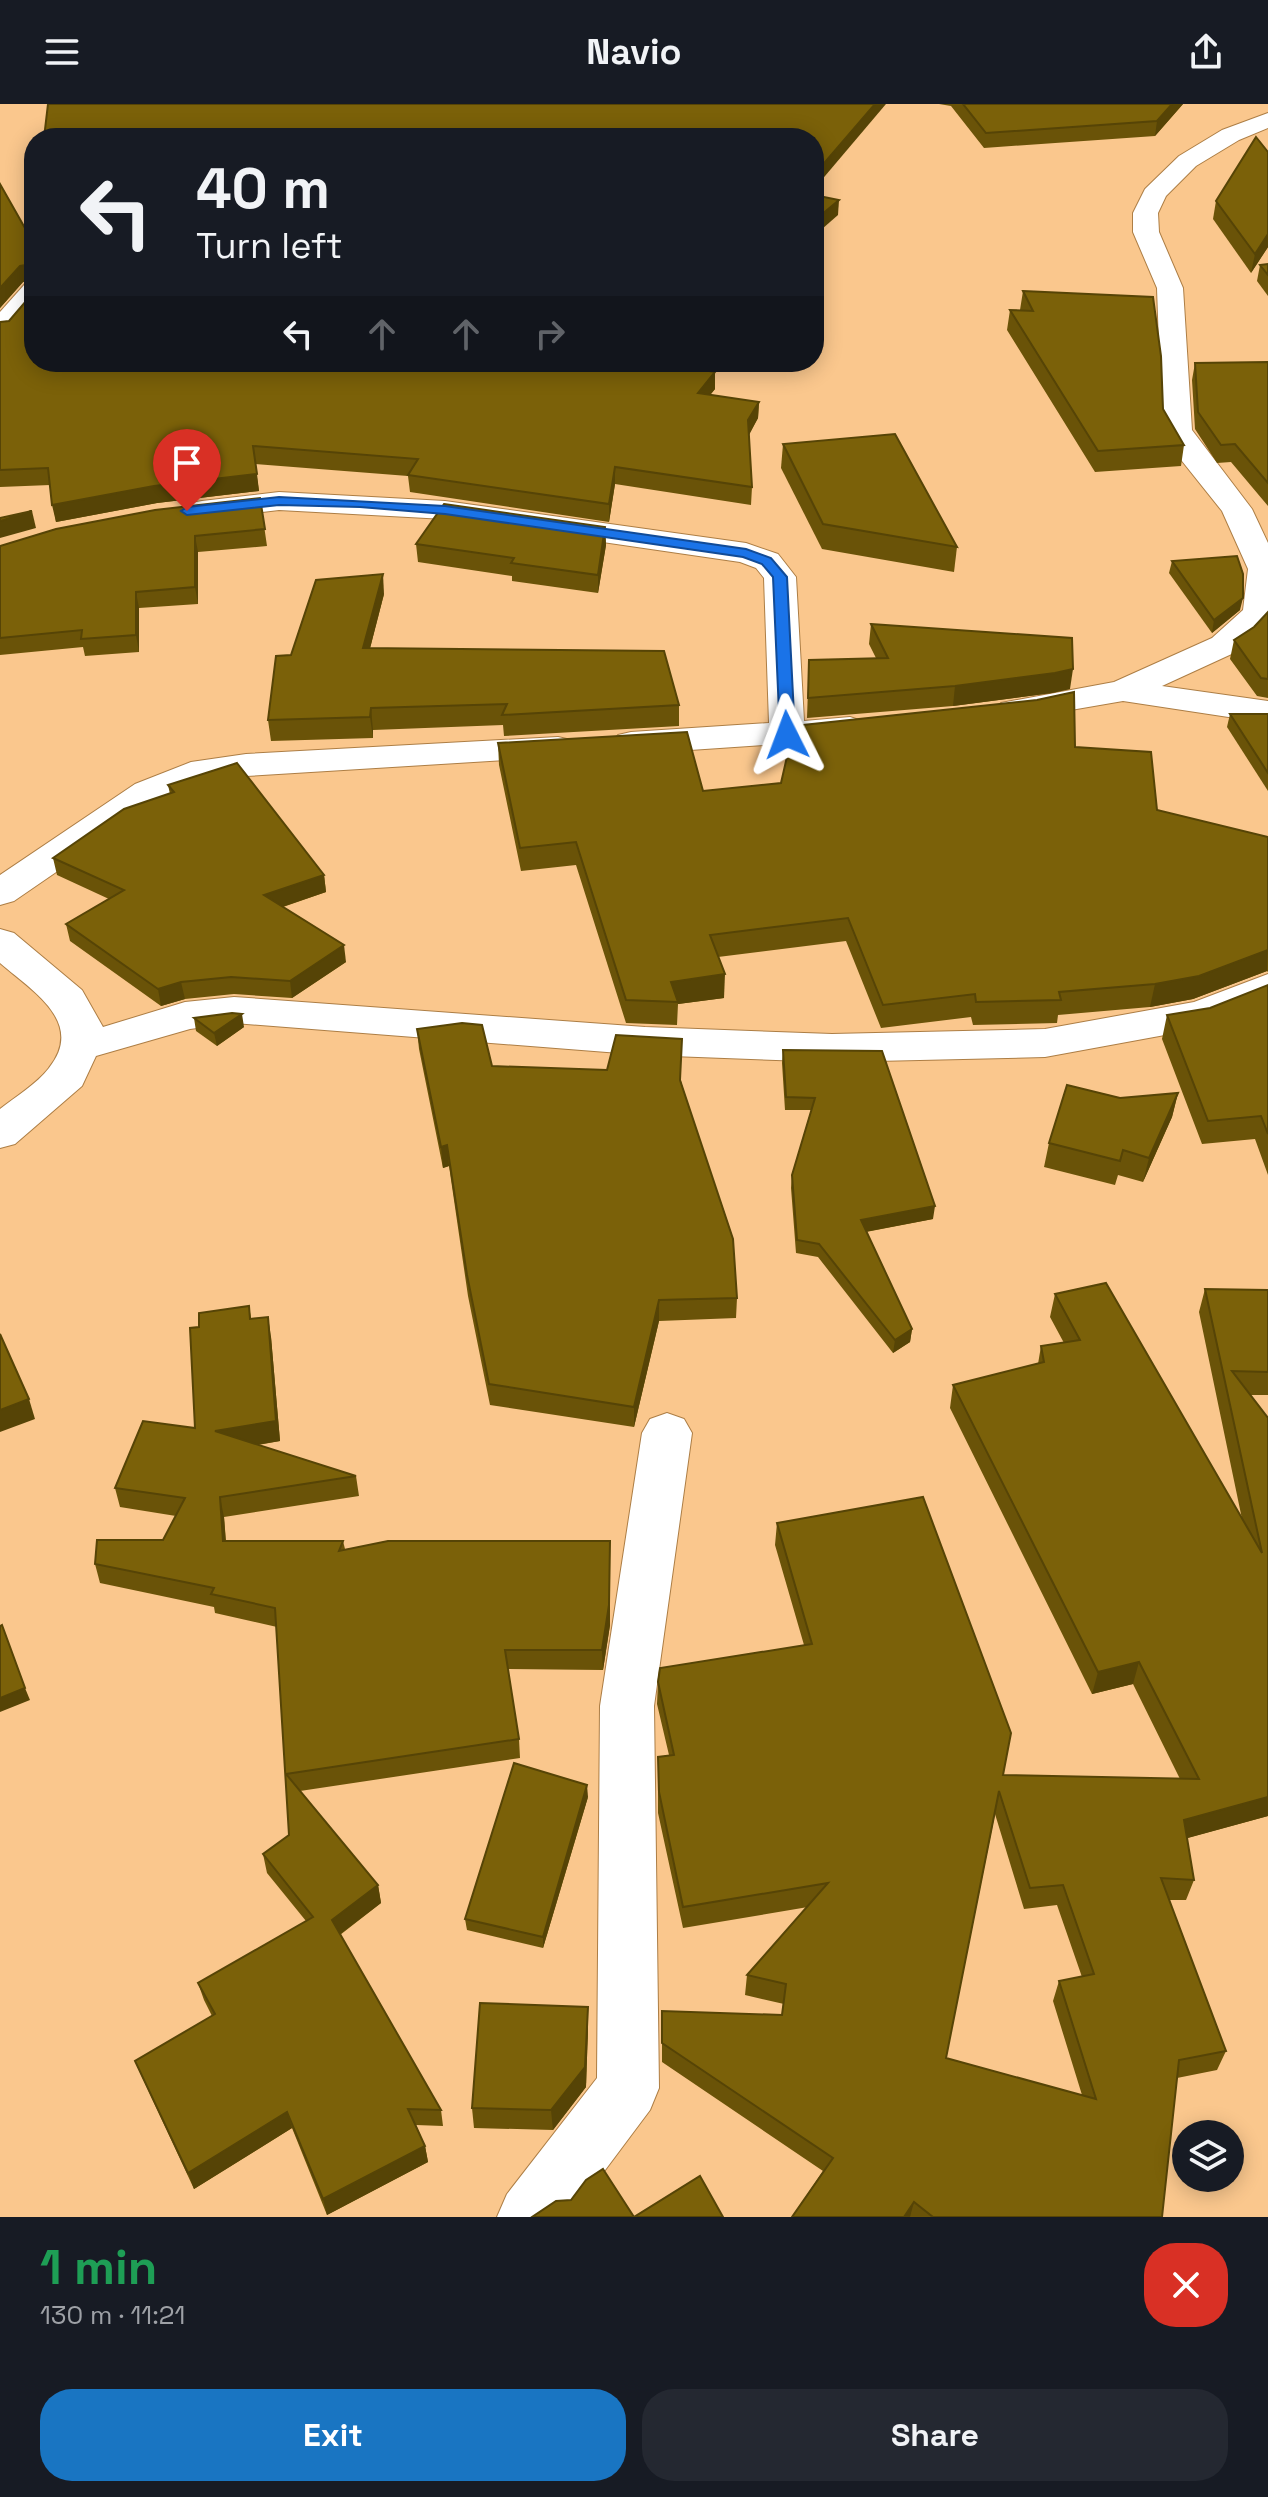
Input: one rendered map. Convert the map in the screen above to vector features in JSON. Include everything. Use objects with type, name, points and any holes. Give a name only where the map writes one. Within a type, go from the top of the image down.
[{"type":"street","points":[[987,713],[1123,691],[1224,645],[1259,613],[1264,569],[1252,504],[1189,450],[1177,430],[1170,285],[1145,231],[1144,214],[1150,198],[1173,173],[1243,127],[1268,120]]},
{"type":"street","points":[[0,329],[24,301]]},
{"type":"street","points":[[172,513],[279,501],[360,503],[445,510],[746,553],[767,561],[780,577],[787,735]]},
{"type":"street","points":[[1123,691],[1268,712]]},
{"type":"street","points":[[0,893],[148,792],[191,773],[246,765],[787,735],[879,725]]},
{"type":"street","points":[[0,942],[68,999],[82,1027],[80,1046],[67,1076],[0,1133]]},
{"type":"street","points":[[80,1046],[123,1037],[185,1016],[234,1010],[645,1041],[832,1048],[1045,1043],[1203,1014],[1268,987]]},
{"type":"street","points":[[530,2217],[628,2088],[627,1706],[667,1433]]},
{"type":"building","points":[[48,104],[875,104],[824,163],[824,128],[45,128]]},
{"type":"building","points":[[963,104],[1172,104],[1157,121],[986,133]]},
{"type":"building","points":[[1256,137],[1268,152],[1268,234],[1255,254],[1216,201]]},
{"type":"building","points":[[0,184],[24,226],[24,265],[0,288]]},
{"type":"building","points":[[824,197],[839,200],[824,213]]},
{"type":"building","points":[[1268,264],[1268,275],[1260,265]]},
{"type":"building","points":[[1023,291],[1153,297],[1161,356],[1163,409],[1184,445],[1098,451],[1010,310],[1033,311]]},
{"type":"building","points":[[24,304],[24,372],[715,372],[698,393],[759,402],[748,420],[752,487],[615,467],[609,504],[408,475],[418,459],[253,446],[257,474],[154,486],[52,505],[48,468],[0,470],[0,322],[9,321]]},
{"type":"building","points":[[1268,362],[1268,483],[1235,444],[1221,445],[1198,412],[1195,363]]},
{"type":"building","points":[[895,434],[957,547],[823,524],[783,444]]},
{"type":"building","points":[[260,498],[265,529],[195,536],[195,587],[136,592],[136,635],[81,639],[82,630],[0,638],[0,546],[56,529],[155,510]]},
{"type":"building","points":[[444,504],[605,527],[598,575],[511,563],[514,558],[416,544]]},
{"type":"building","points":[[32,511],[0,521],[0,518]]},
{"type":"building","points":[[1237,556],[1243,574],[1243,598],[1214,620],[1172,561]]},
{"type":"building","points":[[383,574],[363,648],[664,651],[679,705],[502,715],[507,704],[371,708],[370,717],[268,720],[276,656],[291,655],[316,580]]},
{"type":"building","points":[[1268,612],[1268,679],[1261,678],[1234,640],[1254,627]]},
{"type":"building","points":[[871,624],[1072,638],[1073,669],[955,686],[808,698],[809,660],[888,658]]},
{"type":"building","points":[[1074,692],[1075,747],[1151,752],[1157,810],[1268,837],[1268,950],[1199,976],[1155,984],[1059,992],[1061,1000],[976,1002],[975,994],[883,1005],[848,918],[710,935],[725,974],[671,982],[678,1002],[626,1000],[576,842],[520,848],[498,743],[687,732],[703,791],[781,783],[794,726],[1037,700]]},
{"type":"building","points":[[1230,714],[1268,714],[1268,773]]},
{"type":"building","points":[[237,763],[324,875],[264,895],[344,945],[290,981],[231,977],[181,982],[158,989],[66,924],[124,890],[53,858],[124,809],[174,792],[168,785]]},
{"type":"building","points":[[1268,985],[1268,1134],[1261,1116],[1208,1121],[1167,1015],[1210,1008]]},
{"type":"building","points":[[242,1014],[214,1033],[194,1018]]},
{"type":"building","points":[[462,1023],[482,1025],[492,1066],[607,1070],[616,1035],[682,1039],[680,1080],[733,1239],[737,1298],[659,1300],[634,1407],[489,1384],[467,1275],[447,1145],[441,1147],[417,1029]]},
{"type":"building","points":[[783,1050],[882,1051],[935,1206],[861,1220],[912,1329],[895,1340],[819,1244],[797,1240],[792,1175],[815,1098],[786,1097]]},
{"type":"building","points":[[1067,1085],[1120,1098],[1178,1093],[1149,1158],[1123,1150],[1120,1161],[1049,1143]]},
{"type":"building","points":[[1106,1283],[1262,1553],[1205,1289],[1268,1290],[1268,1372],[1232,1371],[1268,1418],[1268,1797],[1184,1820],[1194,1880],[1161,1878],[1226,2051],[1179,2060],[1162,2217],[933,2217],[914,2202],[904,2217],[792,2217],[833,2158],[662,2043],[662,2011],[782,2015],[786,1984],[747,1975],[828,1883],[683,1907],[659,1792],[658,1757],[674,1755],[658,1682],[660,1668],[812,1644],[777,1523],[923,1497],[1011,1733],[1003,1775],[1199,1779],[1139,1662],[1098,1672],[953,1385],[1044,1362],[1041,1346],[1080,1340],[1055,1294]],"holes":[[[999,1791],[1030,1888],[1063,1885],[1094,1974],[1059,1981],[1096,2099],[946,2058]]]},
{"type":"building","points":[[249,1306],[250,1319],[268,1317],[276,1421],[215,1431],[356,1476],[220,1497],[223,1541],[343,1541],[339,1551],[388,1541],[610,1541],[609,1605],[602,1650],[505,1650],[519,1739],[286,1774],[378,1885],[332,1920],[441,2110],[408,2109],[425,2146],[323,2199],[287,2112],[188,2173],[135,2061],[215,2014],[198,1983],[313,1917],[263,1854],[289,1835],[275,1608],[211,1594],[214,1588],[95,1564],[97,1540],[163,1540],[185,1498],[115,1488],[143,1421],[195,1428],[190,1328],[199,1327],[199,1313]]},
{"type":"building","points":[[0,1334],[29,1399],[0,1410]]},
{"type":"building","points":[[0,1626],[25,1688],[0,1698]]},
{"type":"building","points":[[514,1763],[587,1785],[543,1937],[465,1919]]},
{"type":"building","points":[[480,2003],[588,2007],[585,2067],[551,2110],[472,2108]]},
{"type":"building","points":[[603,2169],[634,2217],[532,2217],[556,2201],[571,2200],[586,2180]]},
{"type":"building","points":[[700,2176],[723,2217],[634,2217]]},
{"type":"route","points":[[187,511],[279,501],[360,503],[445,510],[746,553],[767,561],[780,577],[787,735]]}]
